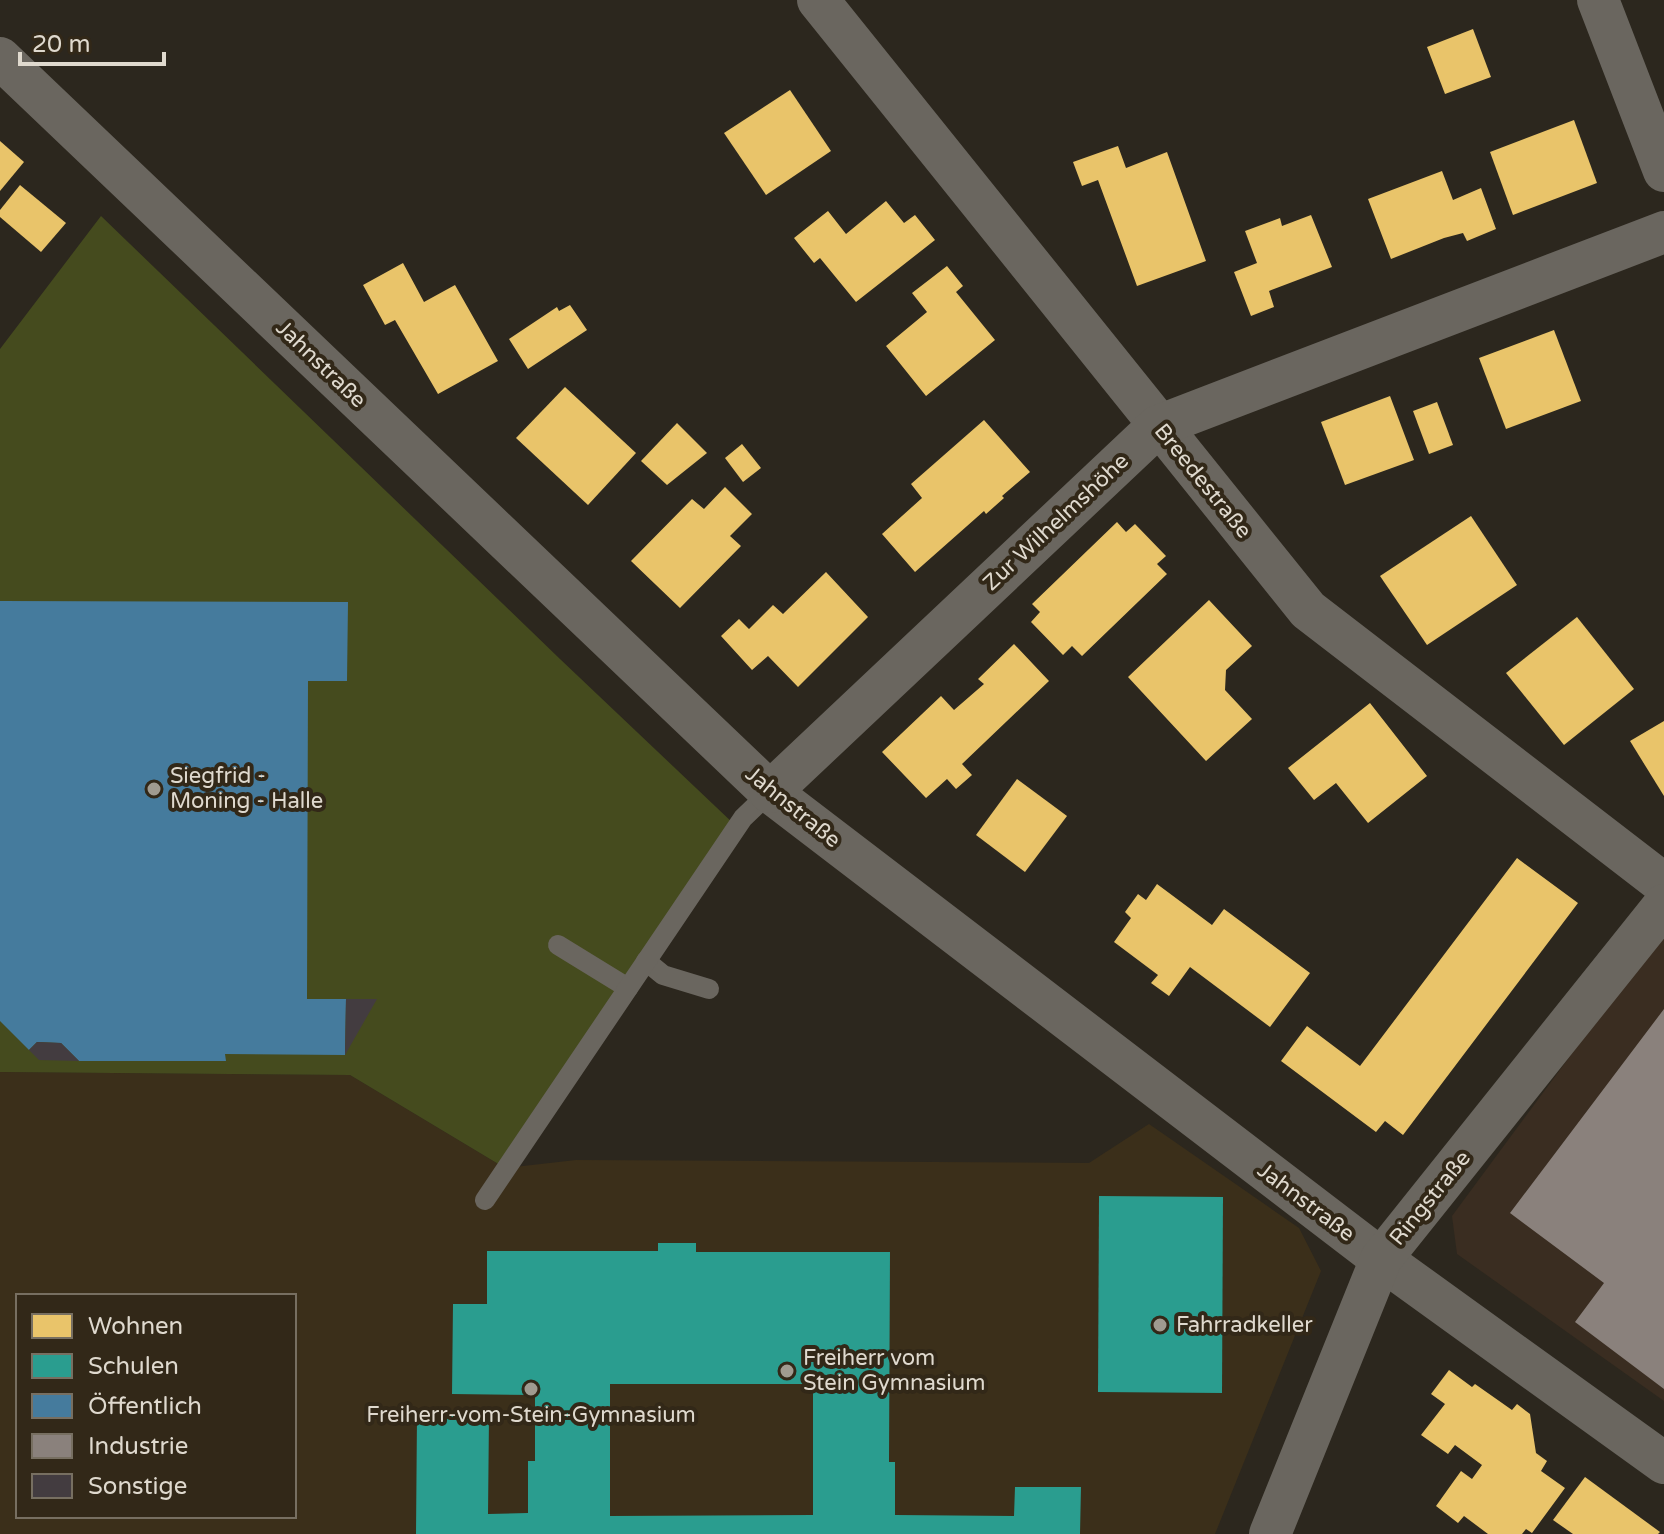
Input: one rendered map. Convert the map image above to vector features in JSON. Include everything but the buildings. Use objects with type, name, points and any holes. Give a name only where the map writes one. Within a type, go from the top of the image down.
[{"type":"street","name":"Breedestraße","points":[[818,0],[1308,610],[1664,884]]},
{"type":"street","points":[[1598,0],[1664,171]]},
{"type":"street","name":"Jahnstraße","points":[[0,58],[770,792],[1381,1259],[1664,1463]]},
{"type":"street","name":"Zur Wilhelmshöhe","points":[[770,792],[1158,426],[1664,232]]},
{"type":"street","name":"Ringstraße","points":[[1270,1534],[1381,1259],[1664,905]]},
{"type":"lane","points":[[485,1200],[743,818],[770,792]]},
{"type":"lane","points":[[558,945],[628,988]]},
{"type":"lane","points":[[646,961],[663,975],[709,989]]},
{"type":"shaded area","points":[[1664,929],[1664,1401],[1457,1254],[1452,1216]]},
{"type":"shaded area","name":"Freiherr vom Stein Gymnasium","points":[[0,1072],[350,1075],[505,1168],[576,1160],[1089,1163],[1149,1124],[1299,1228],[1321,1271],[1215,1534],[0,1534]]},
{"type":"green space","points":[[101,216],[735,825],[505,1168],[350,1075],[0,1072],[0,349]]},
{"type":"place","name":"Siegfrid - Moning - Halle","points":[[154,789]]},
{"type":"place","name":"Fahrradkeller","points":[[1160,1325]]},
{"type":"place","name":"Freiherr vom Stein Gymnasium","points":[[787,1371]]},
{"type":"place","name":"Freiherr-vom-Stein-Gymnasium","points":[[531,1389]]}]
